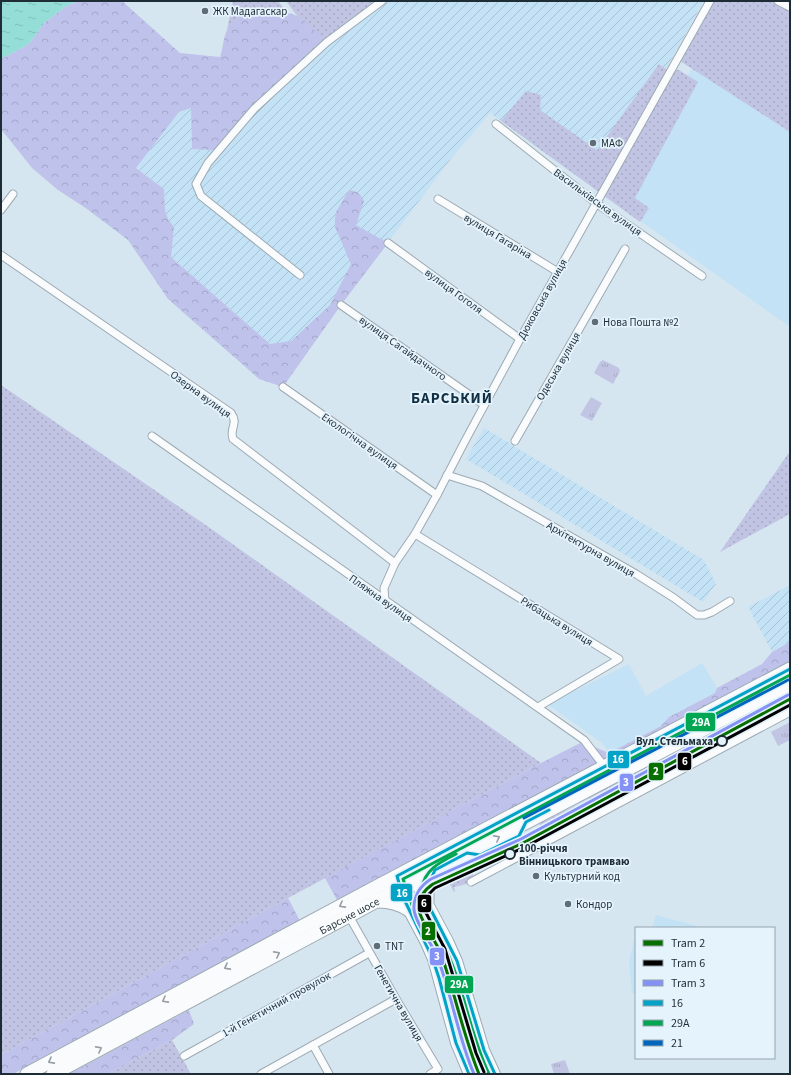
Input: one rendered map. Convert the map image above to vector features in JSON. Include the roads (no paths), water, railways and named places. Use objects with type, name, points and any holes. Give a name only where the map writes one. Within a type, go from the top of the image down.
[{"type":"highway","points":[[27,1074],[400,874],[433,864],[604,766],[790,668]]},
{"type":"highway","name":"Барське шосе","points":[[53,1074],[399,889],[421,892],[433,864],[790,684]]},
{"type":"highway","points":[[750,689],[757,701]]},
{"type":"highway","points":[[421,892],[427,888],[433,864]]},
{"type":"highway","points":[[376,887],[383,891],[383,896],[380,900],[406,906]]},
{"type":"main road","points":[[400,874],[399,889],[433,959],[456,1043],[469,1074]]},
{"type":"main road","points":[[400,874],[421,892],[457,961],[484,1050],[496,1074]]},
{"type":"main road","points":[[406,906],[408,893],[415,891],[421,892]]},
{"type":"street","points":[[300,275],[201,196],[196,184],[208,163],[254,109],[328,42],[382,1]]},
{"type":"street","name":"Дюковська вулиця","points":[[385,601],[384,588],[395,563],[415,534],[437,495],[520,339],[710,1]]},
{"type":"street","points":[[778,1],[790,7]]},
{"type":"street","name":"Васильківська вулиця","points":[[496,124],[596,203],[702,276]]},
{"type":"street","points":[[1,210],[12,194]]},
{"type":"street","name":"вулиця Гагаріна","points":[[438,200],[558,272]]},
{"type":"street","name":"вулиця Гоголя","points":[[388,243],[520,339]]},
{"type":"street","name":"Одеська вулиця","points":[[515,441],[625,249]]},
{"type":"street","name":"Озерна вулиця","points":[[1,255],[231,413],[235,423],[231,434],[233,439],[395,563]]},
{"type":"street","name":"вулиця Сагайдачного","points":[[341,305],[484,405]]},
{"type":"street","name":"Екологічна вулиця","points":[[283,388],[437,495]]},
{"type":"street","name":"Пляжна вулиця","points":[[152,436],[584,740],[604,766]]},
{"type":"street","name":"Архітектурна вулиця","points":[[447,475],[482,486],[655,586],[697,615],[704,615],[712,612],[730,600]]},
{"type":"street","name":"Рибацька вулиця","points":[[415,534],[619,659],[538,707]]},
{"type":"street","points":[[471,882],[790,712]]},
{"type":"street","name":"Генетична вулиця","points":[[350,916],[396,1000],[438,1069],[430,1074]]},
{"type":"street","name":"1-й Генетичний провулок","points":[[184,1056],[369,953]]},
{"type":"street","points":[[262,1074],[396,1000]]},
{"type":"street","points":[[313,1045],[328,1074]]},
{"type":"water","points":[[1,1],[78,1],[65,7],[44,23],[27,45],[1,59]]},
{"type":"tram line","name":"3","points":[[474,1074],[463,1044],[442,969],[436,954],[420,927],[415,915],[414,905],[416,896],[421,888],[431,879],[521,839],[788,695]]},
{"type":"tram line","name":"2","points":[[479,1074],[468,1044],[441,954],[420,915],[419,906],[424,892],[433,884],[523,843],[790,699]]},
{"type":"tram line","name":"6","points":[[484,1072],[476,1053],[445,949],[425,911],[424,905],[426,898],[430,893],[435,888],[525,847],[790,705]]},
{"type":"place","name":"ЖК Мадагаскар","points":[[205,11]]},
{"type":"place","name":"МАФ","points":[[593,143]]},
{"type":"place","name":"Нова Пошта №2","points":[[595,322]]},
{"type":"place","name":"Вул. Стельмаха","points":[[722,741]]},
{"type":"place","name":"100-річчя Вінницького трамваю","points":[[510,854]]},
{"type":"place","name":"Культурний код","points":[[536,876]]},
{"type":"place","name":"Кондор","points":[[568,904]]},
{"type":"place","name":"TNT","points":[[377,946]]},
{"type":"district","name":"БАРСЬКИЙ","points":[[452,398]]}]
